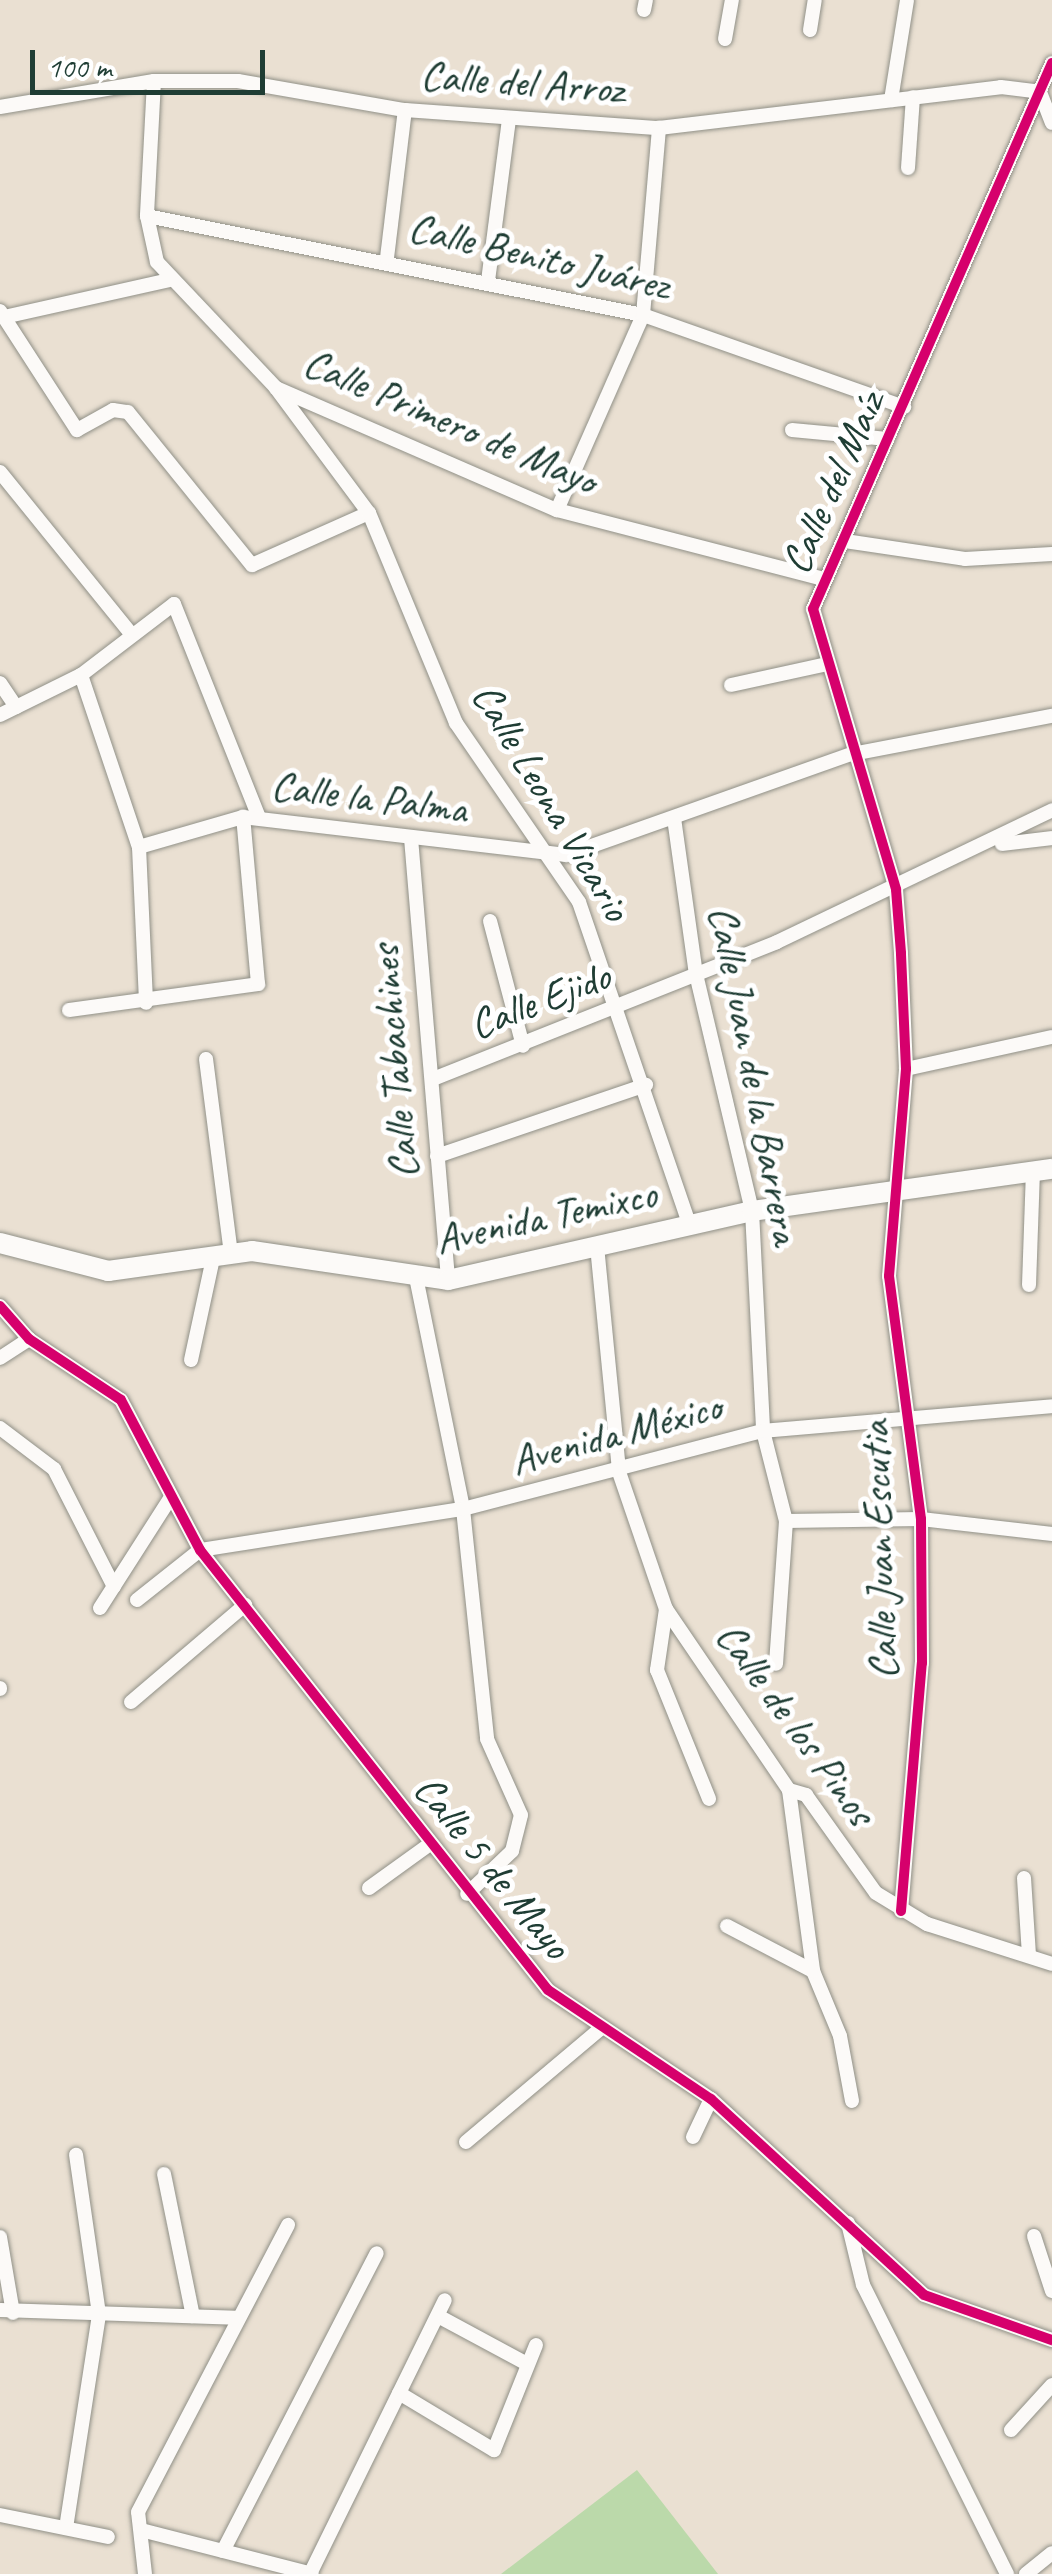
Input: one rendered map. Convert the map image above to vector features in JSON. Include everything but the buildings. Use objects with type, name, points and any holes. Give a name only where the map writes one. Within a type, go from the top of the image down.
[{"type":"main road","name":"Avenida Temixco","points":[[0,1243],[108,1270],[222,1254],[311,1256],[417,1282],[448,1280],[752,1211],[898,1186],[1042,1170]]},
{"type":"street","points":[[725,38],[732,0]]},
{"type":"street","points":[[810,30],[815,0]]},
{"type":"street","points":[[892,100],[906,0]]},
{"type":"street","name":"Calle del Maíz","points":[[898,1186],[906,1069],[896,888],[813,619],[824,579],[904,408],[1052,63]]},
{"type":"street","name":"Calle del Arroz","points":[[0,107],[154,81],[267,84],[405,110],[659,128],[913,97],[1040,92]]},
{"type":"street","name":"Calle Primero de Mayo","points":[[154,81],[147,216],[168,280],[276,388],[557,510],[824,579]]},
{"type":"street","points":[[1040,92],[1052,124]]},
{"type":"street","points":[[908,168],[913,97]]},
{"type":"street","points":[[387,258],[405,110]]},
{"type":"street","points":[[488,281],[509,119]]},
{"type":"street","points":[[557,510],[643,315],[659,128]]},
{"type":"street","name":"Calle Benito Juárez","points":[[147,216],[387,258],[643,315],[904,408]]},
{"type":"street","points":[[168,280],[2,314],[77,430],[113,410],[128,412],[252,565],[369,514]]},
{"type":"street","name":"Calle Leona Vicario","points":[[276,388],[369,514],[456,722],[579,902],[622,1009],[690,1224]]},
{"type":"street","points":[[792,430],[888,439]]},
{"type":"street","points":[[0,472],[131,634]]},
{"type":"street","points":[[845,541],[965,560],[1052,554]]},
{"type":"street","points":[[0,716],[81,675],[174,604],[251,818],[258,984],[146,1003],[69,1010]]},
{"type":"street","points":[[732,685],[827,664]]},
{"type":"street","points":[[81,675],[139,847],[146,1003]]},
{"type":"street","points":[[0,683],[16,707]]},
{"type":"street","name":"Calle la Palma","points":[[139,847],[251,818],[548,856],[674,818],[852,754],[1052,716]]},
{"type":"street","name":"Calle Ejido","points":[[433,1079],[622,1009],[996,844],[1052,810]]},
{"type":"street","name":"Calle Juan de la Barrera","points":[[674,818],[696,974],[752,1211],[763,1431],[786,1521],[776,1664]]},
{"type":"street","name":"Calle Tabachines","points":[[410,838],[448,1280]]},
{"type":"street","points":[[996,844],[1052,838]]},
{"type":"street","points":[[490,921],[523,1046]]},
{"type":"street","points":[[906,1069],[1052,1037]]},
{"type":"street","points":[[191,1360],[222,1254],[206,1059]]},
{"type":"street","points":[[438,1156],[646,1085]]},
{"type":"street","points":[[1029,1285],[1042,1170]]},
{"type":"street","name":"Calle Juan Escutia","points":[[898,1186],[889,1276],[920,1519],[922,1663],[901,1911]]},
{"type":"street","name":"Calle de los Pinos","points":[[597,1246],[619,1472],[666,1609],[790,1790],[806,1795],[876,1893],[901,1911],[1052,1964]]},
{"type":"street","points":[[417,1282],[463,1509],[487,1739],[522,1834],[468,1894]]},
{"type":"street","name":"Calle 5 de Mayo","points":[[0,1306],[29,1339],[122,1400],[200,1550],[512,1954],[598,2030],[711,2099],[924,2295],[1052,2340]]},
{"type":"street","points":[[0,1358],[29,1339]]},
{"type":"street","name":"Avenida México","points":[[200,1550],[463,1509],[619,1472],[763,1431],[1052,1406]]},
{"type":"street","points":[[0,1428],[54,1470],[114,1587]]},
{"type":"street","points":[[100,1608],[171,1497]]},
{"type":"street","points":[[786,1521],[920,1519],[1052,1534]]},
{"type":"street","points":[[137,1600],[200,1550]]},
{"type":"street","points":[[131,1702],[246,1605]]},
{"type":"street","points":[[666,1609],[657,1670],[709,1799]]},
{"type":"street","points":[[790,1790],[813,1971],[840,2036],[852,2101]]},
{"type":"street","points":[[369,1888],[430,1844]]},
{"type":"street","points":[[1024,1878],[1029,1956]]},
{"type":"street","points":[[726,1926],[813,1971]]},
{"type":"street","points":[[466,2142],[598,2030]]},
{"type":"street","points":[[693,2137],[711,2099]]},
{"type":"street","points":[[66,2528],[99,2314],[76,2155]]},
{"type":"street","points":[[164,2174],[193,2316]]},
{"type":"street","points":[[848,2223],[863,2285],[1007,2574]]},
{"type":"street","points":[[146,2574],[144,2532],[138,2512],[236,2318],[288,2225]]},
{"type":"street","points":[[1034,2236],[1052,2291]]},
{"type":"street","points":[[0,2238],[6,2312],[236,2318]]},
{"type":"street","points":[[223,2551],[377,2253]]},
{"type":"street","points":[[144,2532],[311,2574],[445,2300]]},
{"type":"street","points":[[438,2316],[527,2364]]},
{"type":"street","points":[[399,2394],[494,2450],[536,2345]]},
{"type":"street","points":[[1011,2430],[1052,2386]]},
{"type":"street","points":[[0,2515],[108,2538]]},
{"type":"street","points":[[1026,2574],[1052,2553]]},
{"type":"green space","points":[[637,2470],[718,2574],[501,2574]]},
{"type":"cycle path","points":[[901,1911],[922,1663],[921,1519],[889,1276],[906,1069],[901,953],[896,889],[813,609],[1052,63]]},
{"type":"cycle path","points":[[0,1306],[29,1339],[121,1400],[200,1550],[548,1990],[711,2099],[924,2295],[1052,2340]]}]
